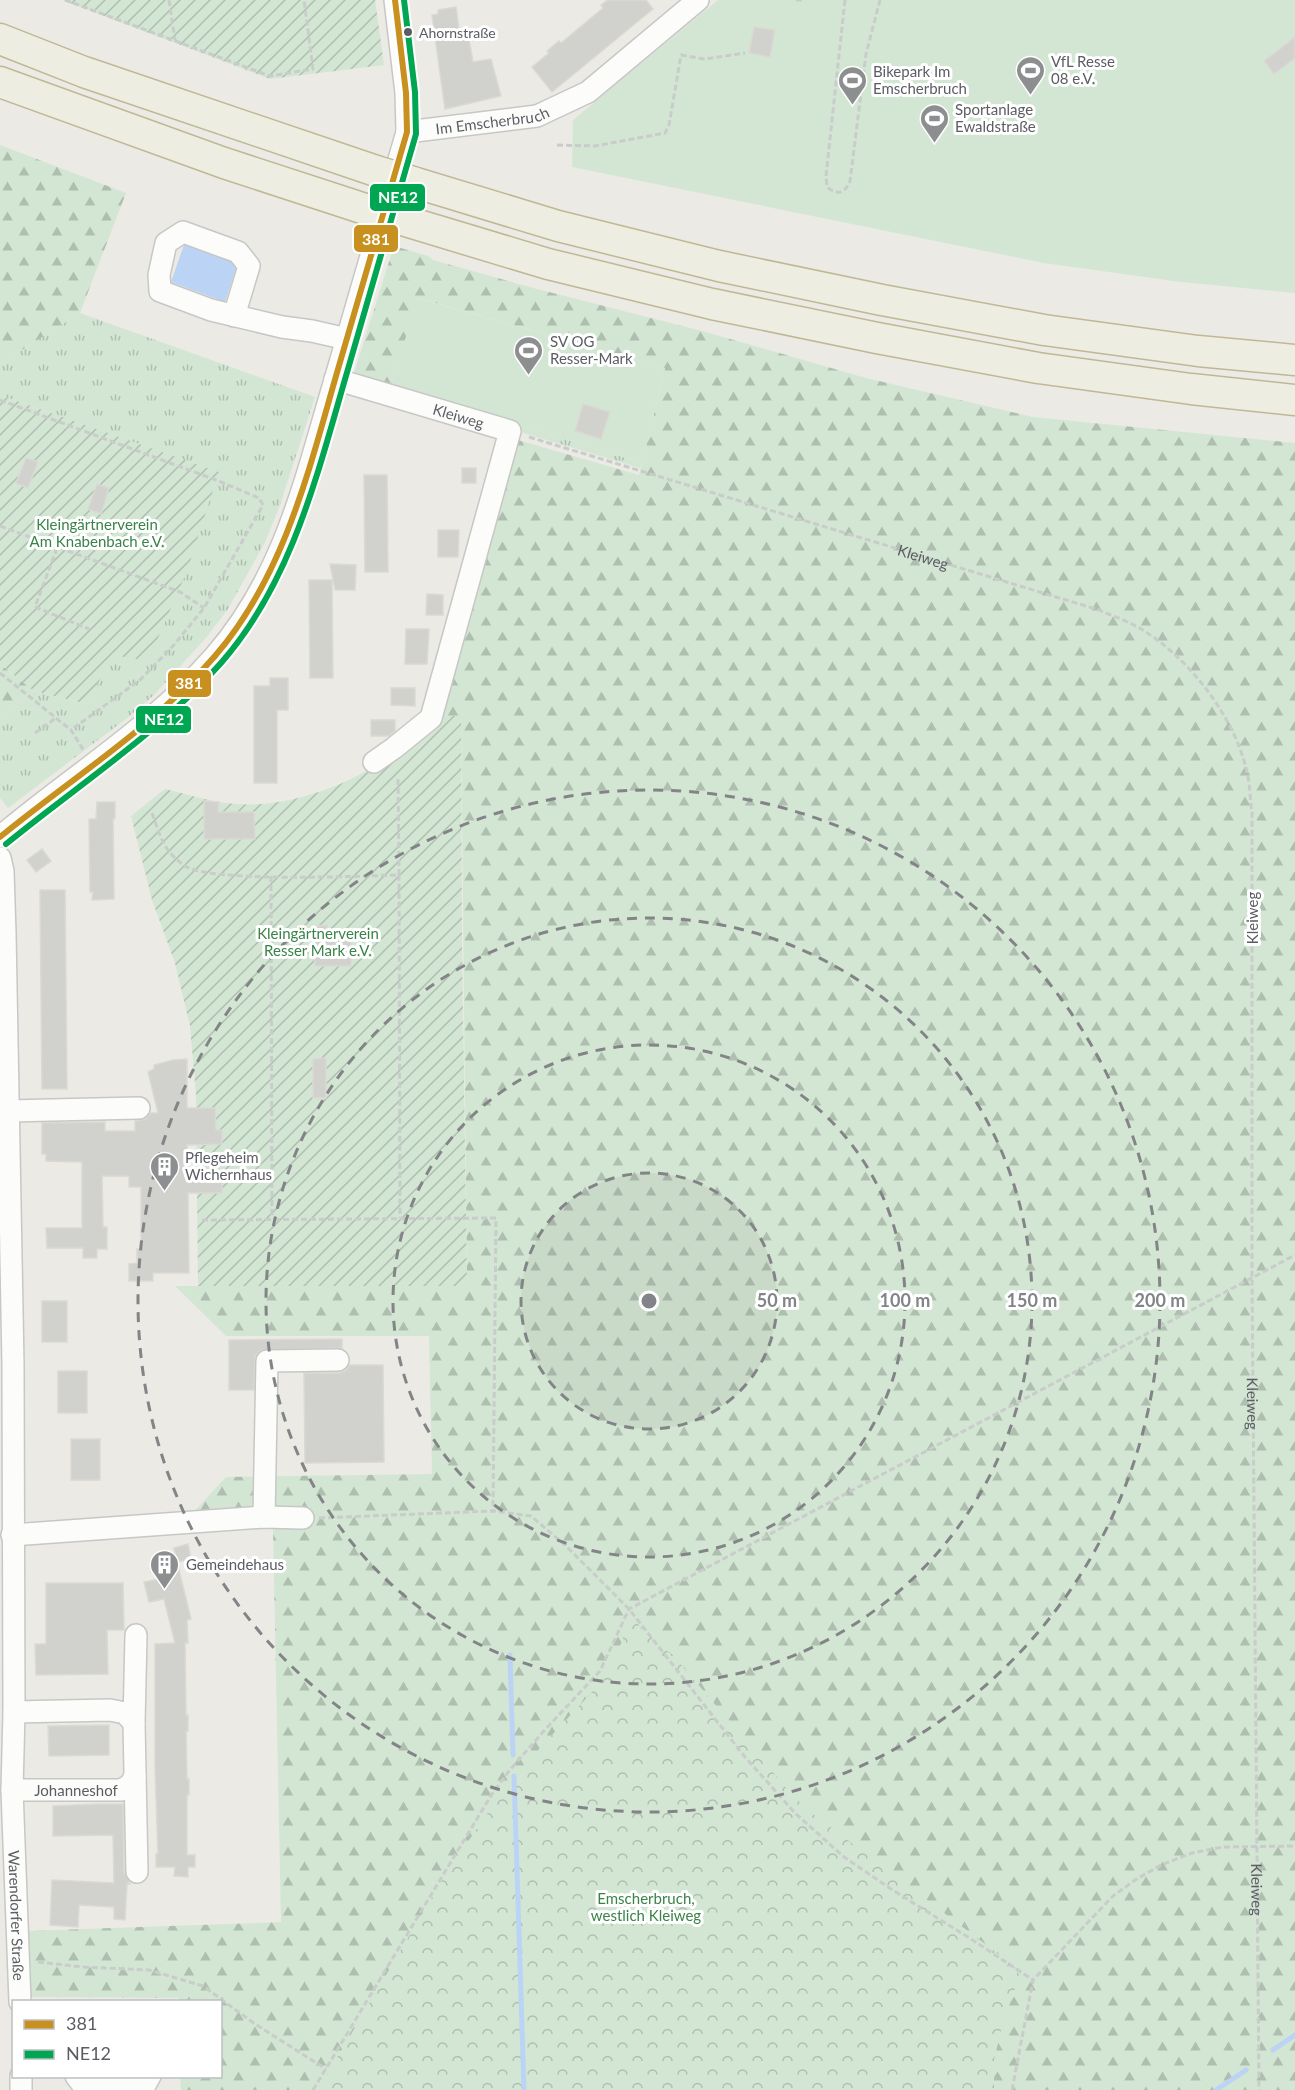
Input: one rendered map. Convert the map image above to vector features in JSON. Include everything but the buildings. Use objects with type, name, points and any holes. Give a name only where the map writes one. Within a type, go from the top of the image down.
[{"type":"highway","points":[[0,39],[84,72],[376,171],[558,226],[719,266],[882,300],[1044,330],[1198,351],[1295,360]]},
{"type":"highway","points":[[0,82],[213,159],[365,209],[548,264],[712,304],[1038,368],[1191,389],[1295,400]]},
{"type":"street","points":[[0,837],[93,765],[185,689],[216,655],[247,614],[267,580],[297,509],[407,132],[406,93],[395,0]]},
{"type":"street","name":"Im Emscherbruch","points":[[407,132],[537,116],[546,112],[588,92],[698,0]]},
{"type":"street","points":[[234,316],[249,266],[238,252],[183,231],[166,243],[159,275],[160,291],[234,316],[282,327],[312,330],[347,339]]},
{"type":"street","name":"Kleiweg","points":[[335,380],[510,431]]},
{"type":"street","points":[[374,762],[431,718],[510,431]]},
{"type":"street","name":"Warendorfer Straße","points":[[0,858],[3,871],[8,1111],[6,1365],[12,1534],[14,1712],[8,1883],[12,1968],[20,2000]]},
{"type":"street","points":[[8,1111],[139,1108]]},
{"type":"street","points":[[264,1518],[267,1361],[338,1360]]},
{"type":"street","points":[[12,1534],[264,1518],[303,1518]]},
{"type":"street","name":"Johanneshof","points":[[136,1635],[134,1723],[137,1872]]},
{"type":"street","points":[[14,1712],[110,1710],[124,1713],[134,1723]]},
{"type":"street","name":"Johanneshof","points":[[12,1790],[121,1790],[130,1785],[135,1776]]},
{"type":"street","points":[[78,2078],[86,2088],[145,2085],[149,2078]]},
{"type":"path","points":[[65,0],[270,76],[313,69],[304,0]]},
{"type":"path","points":[[170,0],[175,40]]},
{"type":"path","points":[[796,0],[804,0]]},
{"type":"path","points":[[845,0],[826,176],[827,187],[842,193],[846,191],[850,181],[866,54],[880,0]]},
{"type":"path","points":[[557,145],[595,146],[665,133],[669,125],[681,55],[705,59],[745,53]]},
{"type":"path","points":[[0,400],[259,498],[263,505],[204,609],[140,680],[70,730]]},
{"type":"path","name":"Kleiweg","points":[[510,431],[1099,610],[1141,629],[1174,655],[1210,693],[1231,727],[1246,768],[1252,813],[1252,1277],[1259,2090]]},
{"type":"path","points":[[0,526],[180,592],[204,609]]},
{"type":"path","points":[[57,548],[35,607],[89,629]]},
{"type":"path","points":[[0,673],[70,730],[93,765]]},
{"type":"path","points":[[35,733],[56,718]]},
{"type":"path","points":[[398,779],[400,1218]]},
{"type":"path","points":[[152,813],[160,840],[170,853],[187,867],[203,873],[271,876],[399,875]]},
{"type":"path","points":[[271,876],[272,1218]]},
{"type":"path","points":[[202,1220],[496,1218],[493,1511]]},
{"type":"path","points":[[313,2090],[492,1794],[542,1732],[600,1671],[629,1609],[1295,1255]]},
{"type":"path","points":[[303,1518],[493,1511],[531,1516],[565,1545],[629,1609],[745,1757],[795,1813],[844,1857],[1033,1980]]},
{"type":"path","points":[[1012,2090],[1033,1980],[1113,1896],[1161,1865],[1192,1853],[1223,1847],[1295,1846]]},
{"type":"path","points":[[12,1968],[84,1967],[149,1970],[203,1986],[255,2024],[326,2069]]},
{"type":"green space","points":[[62,0],[375,0],[384,65],[270,79]]},
{"type":"green space","name":"Sportanlage Ewaldstraße","points":[[718,0],[1295,0],[1295,293],[1181,282],[1044,263],[572,167],[573,120]]},
{"type":"green space","points":[[0,145],[126,193],[80,313],[0,364]]},
{"type":"green space","points":[[394,246],[428,256],[433,260],[706,332],[866,378],[1033,417],[1295,443],[1295,2090],[181,2090],[180,2078],[222,2078],[222,2000],[28,1997],[27,1931],[281,1922],[273,1529],[178,1529],[226,1477],[432,1474],[429,1336],[226,1336],[175,1286],[467,1286],[461,716],[439,716],[518,440],[639,475],[665,368],[418,298],[392,385],[354,373]]},
{"type":"green space","name":"SV OG Resser-Mark","points":[[417,298],[665,368],[642,463],[392,385]]},
{"type":"green space","points":[[80,313],[315,397],[279,508],[265,542],[228,609],[205,639],[154,695],[126,719],[8,808],[0,798],[0,718],[34,691],[87,704],[113,654],[218,472],[0,395],[0,364]]},
{"type":"green space","points":[[354,373],[642,463],[640,468],[510,429],[362,381]]},
{"type":"green space","name":"Kleingärtnerverein Am Knabenbach e.V.","points":[[0,395],[219,472],[187,571],[148,661],[113,655],[87,704],[34,691],[0,664]]},
{"type":"green space","points":[[0,664],[34,691],[0,718]]},
{"type":"green space","name":"Kleingärtnerverein Resser Mark e.V.","points":[[439,716],[461,716],[467,1286],[198,1286],[196,1095],[190,1026],[175,963],[152,900],[131,816],[165,789],[212,801],[238,804],[277,802],[317,793],[370,769]]},
{"type":"green space","name":"Emscherbruch, westlich Kleiweg","points":[[625,1614],[631,1617],[660,1647],[672,1654],[794,1797],[809,1811],[1009,1962],[1017,1971],[1017,1983],[1003,2022],[994,2060],[994,2090],[318,2090],[444,1877],[482,1821],[513,1777],[606,1677],[623,1639],[622,1619]]},
{"type":"water","points":[[185,242],[238,262],[225,302],[171,282]]},
{"type":"waterway","points":[[510,1655],[513,1755]]},
{"type":"waterway","points":[[514,1776],[524,2090]]},
{"type":"waterway","points":[[1273,2050],[1295,2035]]},
{"type":"waterway","points":[[1216,2090],[1246,2070]]},
{"type":"transit line","name":"381","points":[[0,837],[112,751],[191,682],[239,625],[276,559],[315,450],[407,132],[406,93],[395,0]]},
{"type":"transit line","name":"NE12","points":[[6,844],[117,758],[197,688],[221,663],[246,631],[285,561],[326,446],[416,134],[415,92],[404,0]]},
{"type":"place","name":"Ahornstraße","points":[[408,32]]},
{"type":"place","name":"VfL Resse 08 e.V.","points":[[1030,96]]},
{"type":"place","name":"Bikepark Im Emscherbruch","points":[[852,106]]},
{"type":"place","name":"Sportanlage Ewaldstraße","points":[[934,144]]},
{"type":"place","name":"SV OG Resser-Mark","points":[[529,376]]},
{"type":"place","name":"Pflegeheim Wichernhaus","points":[[164,1192]]},
{"type":"place","name":"Gemeindehaus","points":[[165,1590]]}]
